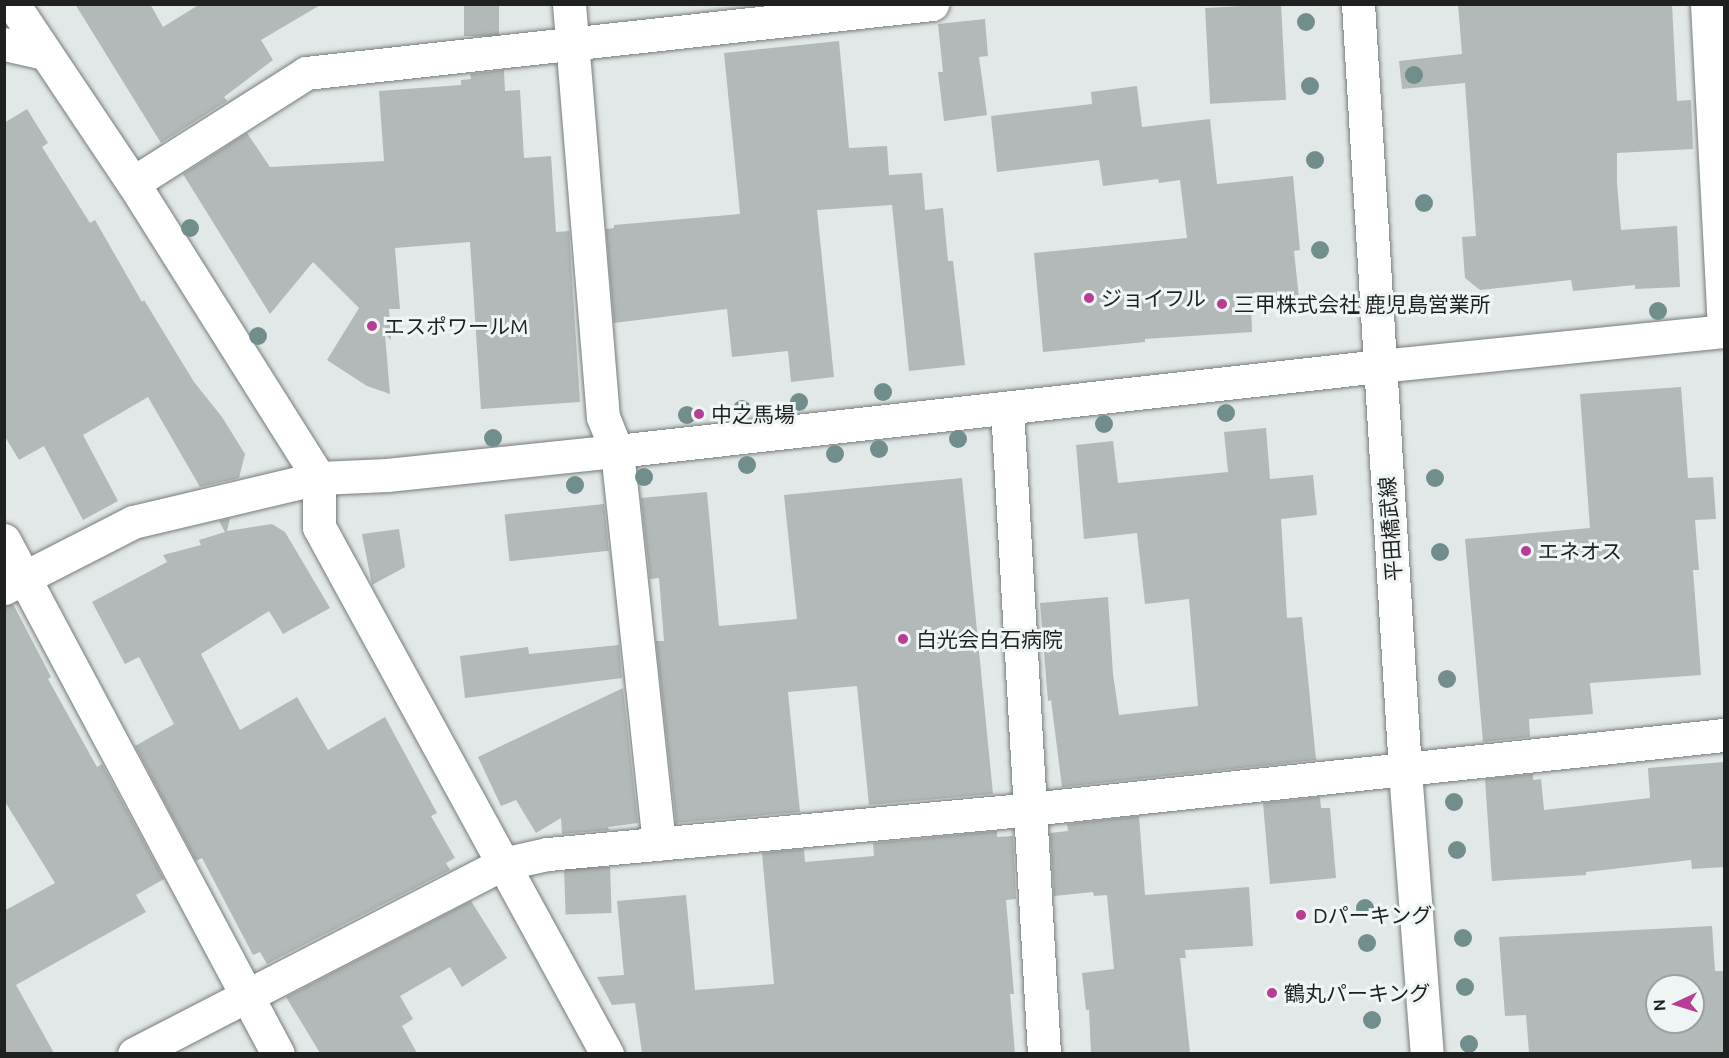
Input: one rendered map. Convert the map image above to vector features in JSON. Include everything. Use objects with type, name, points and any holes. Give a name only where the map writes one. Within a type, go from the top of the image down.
[{"type":"street","points":[[13,4],[133,183],[319,478],[319,526],[606,1053]]},
{"type":"street","points":[[569,4],[603,417],[617,451],[659,844]]},
{"type":"street","points":[[133,183],[306,73],[932,4]]},
{"type":"street","name":"平田橋武線","points":[[1358,4],[1405,771],[1426,1053]]},
{"type":"street","points":[[14,582],[133,522],[319,478],[387,475],[617,451],[1380,366],[1725,331],[1707,4]]},
{"type":"street","points":[[4,45],[45,52]]},
{"type":"street","points":[[1007,408],[1044,1053]]},
{"type":"street","points":[[4,540],[14,582],[278,1053]]},
{"type":"street","points":[[134,1053],[502,864],[548,854],[1030,809],[1405,771],[1725,735]]},
{"type":"building","points":[[75,4],[150,4],[163,27],[200,4],[322,4],[261,40],[273,60],[224,97],[227,101],[161,143]]},
{"type":"building","points":[[464,4],[499,4],[499,36],[464,36]]},
{"type":"building","points":[[1281,4],[1286,100],[1210,104],[1205,8]]},
{"type":"building","points":[[1458,4],[1672,4],[1677,101],[1691,100],[1693,149],[1617,153],[1617,183],[1621,230],[1677,226],[1680,287],[1635,289],[1635,285],[1573,291],[1571,280],[1480,290],[1465,278],[1462,237],[1476,236],[1465,83],[1402,89],[1399,61],[1462,54]]},
{"type":"building","points":[[985,19],[988,56],[979,57],[987,115],[944,121],[938,72],[943,72],[938,24]]},
{"type":"building","points":[[839,41],[849,148],[887,146],[889,175],[922,173],[925,210],[943,208],[948,261],[953,261],[965,365],[909,371],[892,205],[817,210],[834,377],[791,382],[788,351],[732,357],[727,309],[614,323],[606,229],[614,228],[614,225],[740,214],[724,53]]},
{"type":"building","points":[[504,70],[505,91],[520,90],[524,158],[551,156],[556,232],[569,231],[580,402],[481,409],[470,242],[395,248],[400,309],[389,309],[391,340],[385,334],[390,394],[367,386],[327,360],[359,308],[313,262],[270,314],[183,174],[247,133],[270,167],[384,161],[379,91],[461,85],[461,80],[471,79],[470,74]]},
{"type":"building","points":[[1137,86],[1142,127],[1210,119],[1217,184],[1293,176],[1300,250],[1294,251],[1299,298],[1251,303],[1252,332],[1145,339],[1145,342],[1043,352],[1034,253],[1187,238],[1180,180],[1159,183],[1158,179],[1103,186],[1099,160],[997,172],[991,116],[1092,104],[1091,92]]},
{"type":"building","points":[[27,109],[48,143],[42,147],[90,223],[95,220],[142,302],[144,300],[194,382],[222,417],[245,454],[239,478],[200,487],[148,397],[83,435],[118,501],[83,520],[44,446],[19,460],[4,435],[4,123]]},
{"type":"building","points":[[1681,387],[1688,478],[1713,477],[1716,519],[1695,520],[1699,570],[1693,570],[1701,675],[1590,683],[1593,714],[1529,719],[1530,737],[1483,742],[1465,539],[1590,528],[1580,394]]},
{"type":"building","points":[[1266,428],[1270,479],[1313,475],[1317,515],[1281,519],[1287,618],[1302,617],[1316,760],[1062,787],[1051,700],[1048,701],[1040,603],[1108,597],[1113,674],[1119,715],[1198,706],[1189,599],[1145,604],[1137,533],[1084,539],[1076,445],[1113,441],[1118,483],[1228,472],[1224,432]]},
{"type":"building","points":[[962,478],[993,794],[869,805],[857,686],[788,692],[800,812],[676,823],[656,641],[664,641],[659,578],[650,579],[641,498],[707,492],[719,626],[797,619],[784,495]]},
{"type":"building","points":[[604,504],[609,551],[509,561],[505,514]]},
{"type":"building","points":[[230,518],[227,531],[272,524],[285,532],[330,608],[283,634],[269,611],[201,654],[240,730],[297,697],[328,750],[385,717],[437,813],[431,816],[455,858],[446,863],[450,870],[267,964],[260,952],[253,955],[202,858],[196,861],[135,746],[174,724],[139,657],[125,664],[92,602],[167,562],[163,555],[201,545],[199,540],[225,532],[219,521]]},
{"type":"building","points":[[399,529],[405,567],[372,585],[362,534]]},
{"type":"building","points":[[13,604],[51,677],[48,679],[97,767],[102,764],[164,879],[136,895],[146,912],[16,985],[54,1053],[4,1053],[4,911],[55,883],[4,800],[4,606]]},
{"type":"building","points":[[619,645],[622,678],[465,698],[460,656],[528,647],[529,654]]},
{"type":"building","points":[[623,688],[638,823],[608,827],[609,830],[562,834],[561,818],[536,833],[516,800],[501,806],[478,757]]},
{"type":"building","points":[[1725,762],[1725,867],[1692,869],[1691,860],[1586,872],[1586,875],[1492,881],[1485,779],[1533,774],[1533,780],[1541,779],[1544,810],[1650,798],[1648,768]]},
{"type":"building","points":[[1320,797],[1321,808],[1330,808],[1336,878],[1270,884],[1263,803]]},
{"type":"building","points":[[1139,816],[1145,895],[1249,887],[1253,946],[1185,950],[1186,958],[1180,958],[1190,1053],[1091,1053],[1089,1010],[1086,1010],[1082,973],[1114,969],[1107,895],[1094,896],[1093,892],[1054,896],[1050,833],[1068,831],[1067,824]]},
{"type":"building","points":[[997,831],[997,837],[1013,836],[1016,899],[1006,900],[1014,994],[1010,994],[1015,1053],[642,1053],[635,1003],[612,1005],[597,977],[624,975],[617,901],[686,895],[695,990],[774,984],[762,853],[804,849],[805,862],[874,856],[873,843]]},
{"type":"building","points":[[610,867],[612,913],[566,915],[564,869]]},
{"type":"building","points":[[471,901],[507,958],[462,987],[450,967],[400,996],[413,1019],[402,1026],[417,1053],[320,1053],[286,997]]},
{"type":"building","points":[[1712,926],[1715,971],[1725,971],[1725,1053],[1529,1053],[1526,1015],[1505,1016],[1499,937]]},
{"type":"place","name":"ジョイフル","points":[[1089,298]]},
{"type":"place","name":"三甲株式会社 鹿児島営業所","points":[[1222,304]]},
{"type":"place","name":"エスポワールM","points":[[372,326]]},
{"type":"place","name":"中之馬場","points":[[699,414]]},
{"type":"place","name":"エネオス","points":[[1526,551]]},
{"type":"place","name":"白光会白石病院","points":[[903,639]]},
{"type":"place","name":"Dパーキング","points":[[1301,915]]},
{"type":"place","name":"鶴丸パーキング","points":[[1272,993]]}]
